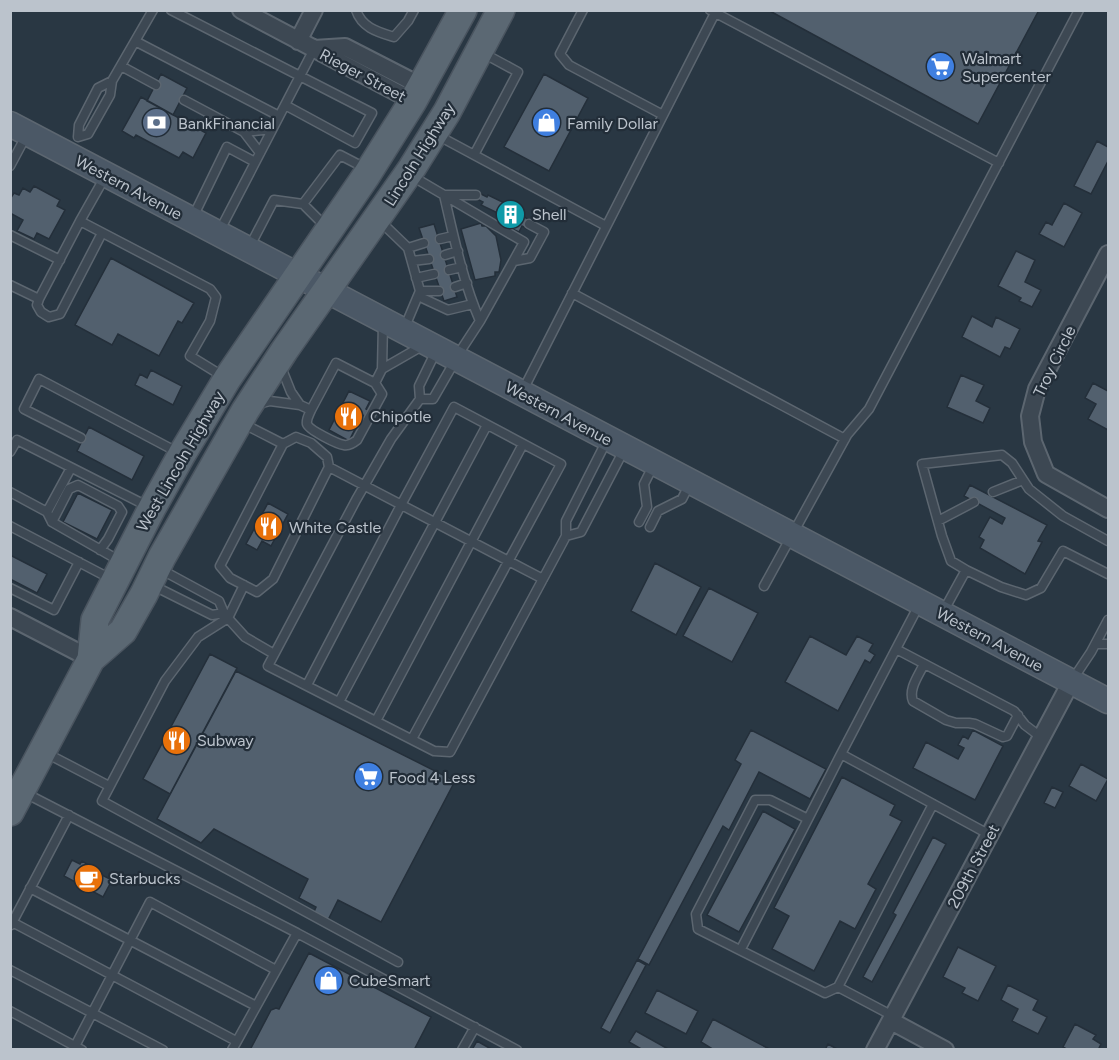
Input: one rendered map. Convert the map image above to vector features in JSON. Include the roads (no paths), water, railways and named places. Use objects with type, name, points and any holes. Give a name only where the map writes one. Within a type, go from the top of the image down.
[{"type":"main road","name":"Lincoln Highway","points":[[297,275],[370,170],[417,94],[463,10]]},
{"type":"main road","name":"Lincoln Highway","points":[[327,291],[434,133],[501,10]]},
{"type":"main road","name":"Western Avenue","points":[[19,129],[74,146],[106,174],[1108,701]]},
{"type":"main road","name":"West Lincoln Highway","points":[[19,792],[43,752],[91,659],[95,620],[152,508],[227,379],[297,275]]},
{"type":"main road","name":"West Lincoln Highway","points":[[91,659],[123,631],[244,414],[278,359],[327,291]]},
{"type":"street","name":"Rieger Street","points":[[241,10],[314,49],[345,47],[417,94]]},
{"type":"street","points":[[298,41],[314,10]]},
{"type":"street","name":"Troy Circle","points":[[1108,254],[1037,389],[1030,416],[1034,442],[1046,474],[1108,508]]},
{"type":"street","points":[[10,617],[91,659]]},
{"type":"street","name":"209th Street","points":[[875,1050],[1071,682]]},
{"type":"street","points":[[892,1018],[945,1050]]},
{"type":"lane","points":[[74,146],[88,134],[110,95],[112,81],[153,10]]},
{"type":"lane","points":[[171,10],[372,113],[354,143],[285,105]]},
{"type":"lane","points":[[356,10],[359,18],[371,30],[394,37],[414,10]]},
{"type":"lane","points":[[583,10],[560,54],[569,64],[663,115]]},
{"type":"lane","points":[[764,586],[845,439],[869,408],[1079,10]]},
{"type":"lane","points":[[521,393],[713,12],[999,163]]},
{"type":"lane","points":[[135,41],[279,116]]},
{"type":"lane","points":[[218,234],[314,49]]},
{"type":"lane","points":[[474,155],[518,72],[480,51]]},
{"type":"lane","points":[[121,66],[156,85]]},
{"type":"lane","points":[[74,146],[79,126],[98,88],[112,81]]},
{"type":"lane","points":[[184,100],[244,132],[260,153]]},
{"type":"lane","points":[[10,166],[19,129]]},
{"type":"lane","points":[[244,132],[272,129]]},
{"type":"lane","points":[[434,133],[606,226]]},
{"type":"lane","points":[[192,220],[227,147],[255,162]]},
{"type":"lane","points":[[303,204],[340,155],[370,170]]},
{"type":"lane","points":[[382,369],[440,350],[480,321],[524,242],[407,173]]},
{"type":"lane","points":[[102,233],[60,314],[49,317],[41,312],[37,305],[39,299],[106,174]]},
{"type":"lane","points":[[444,195],[476,195]]},
{"type":"lane","points":[[444,195],[453,236],[480,321]]},
{"type":"lane","points":[[248,249],[274,200],[303,204],[328,230]]},
{"type":"lane","points":[[378,218],[408,248],[419,294]]},
{"type":"lane","points":[[80,221],[210,289],[216,297],[210,321],[190,356],[227,379]]},
{"type":"lane","points":[[514,261],[530,258],[544,232],[529,224]]},
{"type":"lane","points":[[10,235],[60,260]]},
{"type":"lane","points":[[440,239],[453,236]]},
{"type":"lane","points":[[408,248],[424,243]]},
{"type":"lane","points":[[445,255],[458,252]]},
{"type":"lane","points":[[412,261],[429,259]]},
{"type":"lane","points":[[449,270],[462,267]]},
{"type":"lane","points":[[416,278],[434,273]]},
{"type":"lane","points":[[455,287],[467,283]]},
{"type":"lane","points":[[10,285],[39,299]]},
{"type":"lane","points":[[375,383],[382,369],[393,325],[419,294],[439,291]]},
{"type":"lane","points":[[572,293],[845,439]]},
{"type":"lane","points":[[419,294],[448,310],[473,304]]},
{"type":"lane","points":[[440,350],[419,386],[420,399],[391,439],[364,486],[268,666],[434,751],[450,752],[566,536],[566,521],[617,443]]},
{"type":"lane","points":[[420,399],[433,399],[440,350]]},
{"type":"lane","points":[[278,359],[291,392],[300,405]]},
{"type":"lane","points":[[336,363],[375,383],[382,394],[357,440],[352,444],[344,445],[312,430],[307,419],[311,410],[336,363]]},
{"type":"lane","points":[[81,438],[24,409],[39,380],[182,454]]},
{"type":"lane","points":[[283,444],[244,414],[270,401],[300,405],[311,410]]},
{"type":"lane","points":[[307,685],[454,407],[561,464],[412,739]]},
{"type":"lane","points":[[339,702],[487,425]]},
{"type":"lane","points":[[296,437],[311,443],[327,457],[329,467],[273,579],[257,592],[230,578],[220,566],[283,444],[296,437]]},
{"type":"lane","points":[[10,452],[17,440],[152,508]]},
{"type":"lane","points":[[566,536],[581,532],[617,443]]},
{"type":"lane","points":[[376,721],[523,444]]},
{"type":"lane","points":[[1108,541],[1063,516],[1029,489],[1012,463],[1002,456],[922,464],[951,561],[966,570],[1001,587],[1026,595],[1041,588],[1063,551],[1108,574]]},
{"type":"lane","points":[[639,522],[647,507],[644,484],[654,463]]},
{"type":"lane","points":[[329,467],[543,579]]},
{"type":"lane","points":[[47,512],[71,468]]},
{"type":"lane","points":[[993,492],[1023,480]]},
{"type":"lane","points":[[650,527],[658,511],[682,499],[691,482]]},
{"type":"lane","points":[[52,522],[69,489],[78,485],[118,506],[122,512],[100,550]]},
{"type":"lane","points":[[10,492],[47,512],[52,522],[100,550],[119,572]]},
{"type":"lane","points":[[938,521],[974,502]]},
{"type":"lane","points":[[10,526],[79,562],[119,572]]},
{"type":"lane","points":[[10,588],[54,610],[79,562]]},
{"type":"lane","points":[[942,614],[966,570]]},
{"type":"lane","points":[[153,575],[219,601],[226,616],[245,637],[274,654]]},
{"type":"lane","points":[[153,575],[212,615],[226,616]]},
{"type":"lane","points":[[244,585],[226,616],[198,637],[165,681],[102,801],[398,962]]},
{"type":"lane","points":[[741,949],[920,603]]},
{"type":"lane","points":[[1071,682],[1096,644],[1108,620]]},
{"type":"lane","points":[[1096,644],[1108,644]]},
{"type":"lane","points":[[896,649],[1014,711],[1024,725],[1041,738]]},
{"type":"lane","points":[[924,664],[911,691],[911,696],[913,701],[946,720],[975,724],[1003,737],[1007,736],[1018,715]]},
{"type":"lane","points":[[43,752],[109,786]]},
{"type":"lane","points":[[841,754],[990,835]]},
{"type":"lane","points":[[19,792],[69,815],[297,933],[517,1050]]},
{"type":"lane","points":[[808,819],[770,800],[755,800],[696,914],[698,929],[825,993],[838,987],[933,804]]},
{"type":"lane","points":[[69,815],[11,923],[112,975],[234,1045],[297,933]]},
{"type":"lane","points":[[30,888],[256,1006]]},
{"type":"lane","points":[[10,1011],[76,1048],[92,1012],[150,902],[276,970]]},
{"type":"lane","points":[[10,970],[163,1050]]},
{"type":"lane","points":[[838,987],[892,1018]]},
{"type":"lane","points":[[462,1050],[474,1027]]},
{"type":"place","name":"Walmart Supercenter","points":[[941,67]]},
{"type":"place","name":"BankFinancial","points":[[157,123]]},
{"type":"place","name":"Family Dollar","points":[[546,123]]},
{"type":"place","name":"Shell","points":[[511,214]]},
{"type":"place","name":"Chipotle","points":[[349,416]]},
{"type":"place","name":"White Castle","points":[[268,527]]},
{"type":"place","name":"Subway","points":[[176,740]]},
{"type":"place","name":"Food 4 Less","points":[[368,777]]},
{"type":"place","name":"Starbucks","points":[[88,878]]},
{"type":"place","name":"CubeSmart","points":[[328,980]]}]
